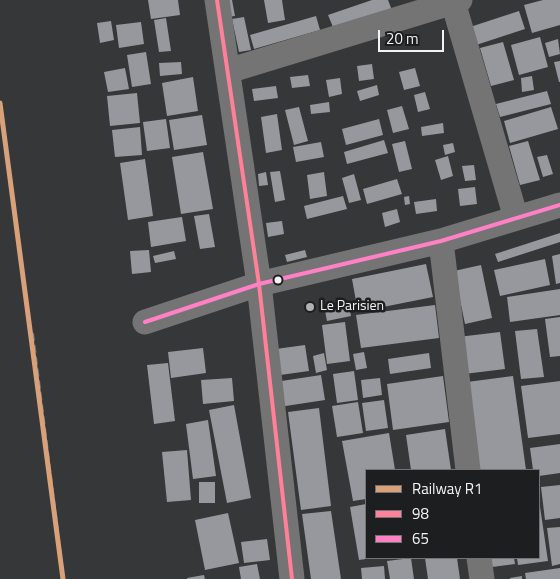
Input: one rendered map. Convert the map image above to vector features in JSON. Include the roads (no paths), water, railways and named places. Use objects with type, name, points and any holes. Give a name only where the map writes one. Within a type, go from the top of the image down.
[{"type":"street","points":[[217,0],[259,284],[292,579]]},
{"type":"street","points":[[228,70],[457,1],[516,218]]},
{"type":"street","points":[[145,322],[259,284],[441,241],[560,205]]},
{"type":"street","points":[[441,241],[468,469]]},
{"type":"street","points":[[479,559],[482,579]]},
{"type":"railway","points":[[32,333],[63,579]]},
{"type":"rail line","name":"R1","points":[[0,103],[63,579]]},
{"type":"place","name":"Le Parisien","points":[[310,307]]}]
